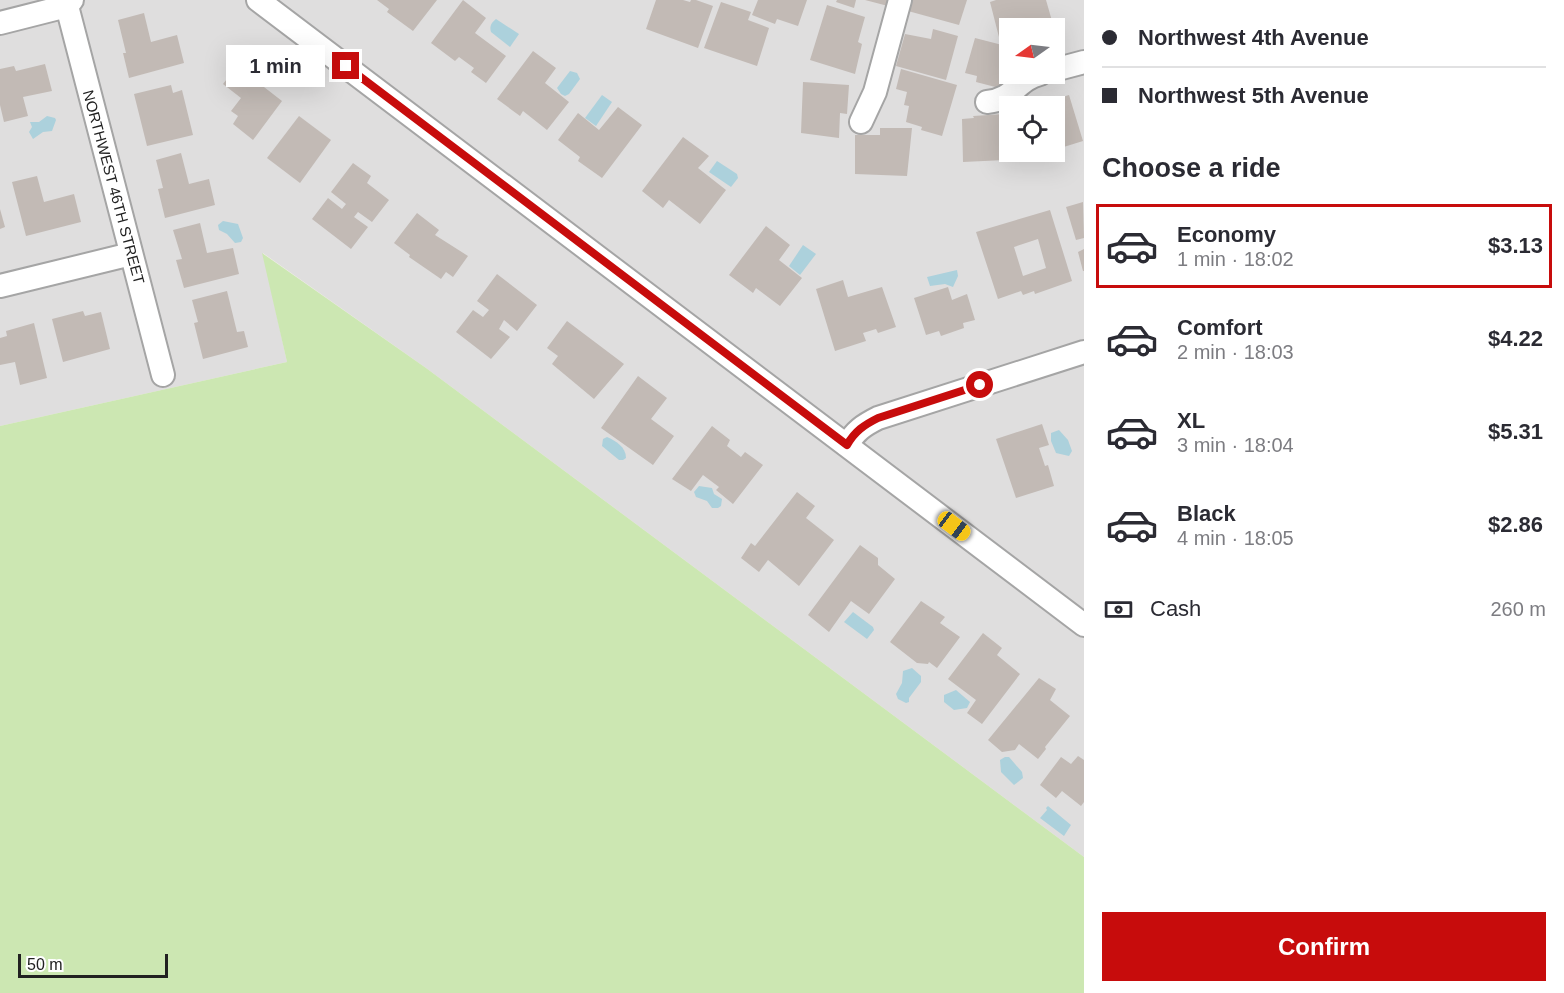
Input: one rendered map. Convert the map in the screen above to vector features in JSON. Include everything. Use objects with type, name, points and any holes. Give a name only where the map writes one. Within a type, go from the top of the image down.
[{"type":"street","points":[[258,0],[1084,625]]},
{"type":"street","points":[[861,122],[875,92],[900,0]]},
{"type":"street","points":[[0,23],[69,3]]},
{"type":"street","name":"NORTHWEST 46TH STREET","points":[[69,3],[163,375]]},
{"type":"street","points":[[1065,67],[1084,62]]},
{"type":"street","points":[[987,102],[1008,96],[1020,84]]},
{"type":"street","points":[[0,286],[131,254]]},
{"type":"street","points":[[847,445],[863,425],[878,418],[1084,352]]},
{"type":"shaded area","points":[[0,0],[1084,0],[1084,857],[426,368],[263,253],[287,362],[0,426]]},
{"type":"green space","points":[[262,253],[426,368],[1084,857],[1084,993],[0,993],[0,426],[287,362]]},
{"type":"water","points":[[496,19],[519,34],[510,47],[491,32],[491,24]]},
{"type":"water","points":[[570,71],[577,73],[580,79],[565,96],[557,88]]},
{"type":"water","points":[[602,95],[612,102],[596,126],[585,118]]},
{"type":"water","points":[[47,116],[56,120],[52,131],[43,132],[33,139],[29,132],[32,127],[30,122],[39,122]]},
{"type":"water","points":[[717,161],[737,174],[738,178],[731,187],[709,172]]},
{"type":"water","points":[[223,221],[238,224],[243,238],[241,242],[235,243],[227,234],[219,230],[218,225]]},
{"type":"water","points":[[803,245],[816,254],[800,275],[789,266]]},
{"type":"water","points":[[957,270],[958,276],[953,287],[945,284],[930,286],[927,277]]},
{"type":"water","points":[[1059,430],[1068,440],[1072,451],[1069,456],[1056,453],[1051,441],[1051,433]]},
{"type":"water","points":[[607,437],[622,448],[626,458],[619,460],[602,446],[603,439]]},
{"type":"water","points":[[699,486],[712,488],[714,494],[722,499],[721,506],[712,508],[707,501],[696,497],[694,492]]},
{"type":"water","points":[[853,612],[873,627],[874,630],[867,639],[844,622]]},
{"type":"water","points":[[912,668],[921,676],[921,682],[909,698],[909,702],[906,703],[898,699],[896,694],[902,683],[903,671]]},
{"type":"water","points":[[956,690],[970,702],[967,708],[954,710],[944,702],[944,695]]},
{"type":"water","points":[[1009,757],[1022,772],[1023,778],[1014,785],[1001,772],[1000,760]]},
{"type":"water","points":[[1048,806],[1071,825],[1064,836],[1040,818]]},
{"type":"building","points":[[377,0],[437,0],[413,31],[387,12],[389,9]]},
{"type":"building","points":[[463,0],[486,18],[475,33],[506,56],[486,83],[471,72],[474,68],[459,57],[455,61],[431,43]]},
{"type":"building","points":[[656,0],[690,2],[696,0],[713,6],[698,48],[646,29]]},
{"type":"building","points":[[758,0],[807,0],[798,26],[777,19],[775,24],[752,15]]},
{"type":"building","points":[[837,0],[856,0],[854,8],[836,2]]},
{"type":"building","points":[[865,0],[890,0],[888,6]]},
{"type":"building","points":[[911,0],[967,0],[959,25],[908,11]]},
{"type":"building","points":[[1046,0],[1051,18],[999,18],[999,37],[990,2]]},
{"type":"building","points":[[721,2],[751,12],[748,20],[769,28],[757,66],[704,48]]},
{"type":"building","points":[[827,5],[865,17],[858,42],[862,44],[855,74],[810,60]]},
{"type":"building","points":[[144,13],[151,42],[177,35],[184,63],[129,78],[118,20]]},
{"type":"building","points":[[933,29],[958,36],[946,80],[896,66],[905,34],[931,39]]},
{"type":"building","points":[[975,38],[999,44],[999,84],[1013,84],[1011,91],[976,82],[977,76],[965,73]]},
{"type":"building","points":[[533,51],[556,68],[545,83],[569,102],[547,130],[523,111],[520,116],[497,99]]},
{"type":"building","points":[[45,64],[52,91],[23,97],[28,116],[4,122],[0,105],[0,69],[14,66],[16,71]]},
{"type":"building","points":[[237,66],[282,101],[253,140],[233,124],[238,116],[231,111],[241,98],[223,84]]},
{"type":"building","points":[[901,69],[957,85],[942,136],[921,130],[922,127],[906,122],[909,106],[904,105],[907,92],[896,89]]},
{"type":"building","points":[[803,82],[849,85],[847,114],[840,113],[839,138],[801,133]]},
{"type":"building","points":[[171,85],[173,93],[182,90],[193,135],[147,146],[134,94]]},
{"type":"building","points":[[1069,95],[1083,141],[1065,147],[1065,96]]},
{"type":"building","points":[[618,107],[642,125],[602,178],[578,161],[580,157],[558,140],[578,113],[599,130]]},
{"type":"building","points":[[999,114],[999,160],[963,162],[962,119],[974,118],[973,116]]},
{"type":"building","points":[[299,116],[331,140],[300,183],[267,158]]},
{"type":"building","points":[[880,128],[912,128],[907,176],[855,174],[855,135],[880,135]]},
{"type":"building","points":[[683,137],[709,156],[698,168],[726,190],[700,224],[669,200],[663,208],[642,191]]},
{"type":"building","points":[[181,153],[189,184],[209,179],[215,205],[165,218],[158,189],[163,188],[156,160]]},
{"type":"building","points":[[353,163],[371,176],[367,183],[389,200],[372,222],[358,212],[354,217],[368,227],[351,249],[312,219],[328,198],[342,209],[346,204],[331,192]]},
{"type":"building","points":[[37,176],[44,202],[74,194],[81,222],[26,236],[12,182]]},
{"type":"building","points":[[1083,202],[1084,238],[1076,240],[1066,207]]},
{"type":"building","points":[[0,209],[5,227],[0,229]]},
{"type":"building","points":[[1050,210],[1072,281],[1035,294],[1034,291],[1023,295],[1021,291],[998,299],[976,232]],"holes":[[[1038,239],[1046,268],[1023,276],[1014,247]]]},
{"type":"building","points":[[417,213],[439,230],[435,235],[468,256],[453,277],[446,272],[441,279],[409,257],[410,255],[394,243]]},
{"type":"building","points":[[200,223],[207,253],[233,248],[239,274],[184,288],[176,260],[182,259],[173,230]]},
{"type":"building","points":[[766,226],[790,245],[779,260],[802,278],[780,306],[756,288],[753,293],[729,275]]},
{"type":"building","points":[[1084,249],[1084,271],[1083,271],[1078,252]]},
{"type":"building","points":[[497,274],[537,305],[517,331],[504,320],[499,329],[510,337],[491,359],[456,332],[473,310],[483,317],[489,310],[477,301]]},
{"type":"building","points":[[843,280],[848,297],[882,287],[896,327],[878,333],[876,329],[863,333],[866,341],[835,351],[816,289]]},
{"type":"building","points":[[948,287],[952,300],[967,294],[975,320],[963,323],[964,328],[941,336],[939,331],[926,335],[914,298]]},
{"type":"building","points":[[227,291],[237,332],[244,331],[248,347],[203,359],[194,323],[198,322],[192,300]]},
{"type":"building","points":[[83,311],[85,316],[101,312],[110,349],[63,362],[52,319]]},
{"type":"building","points":[[567,321],[624,364],[594,399],[552,364],[558,356],[547,348]]},
{"type":"building","points":[[34,323],[47,378],[20,385],[15,362],[0,365],[0,338],[7,336],[6,331]]},
{"type":"building","points":[[638,376],[667,398],[651,419],[674,436],[653,465],[601,428]]},
{"type":"building","points":[[1042,424],[1049,445],[1039,448],[1045,466],[1048,465],[1054,486],[1016,498],[996,439]]},
{"type":"building","points":[[712,426],[730,440],[727,446],[741,457],[745,452],[763,465],[733,504],[716,490],[719,487],[703,475],[691,491],[672,479]]},
{"type":"building","points":[[797,492],[815,506],[806,518],[834,540],[799,586],[768,560],[759,572],[741,558],[751,543],[755,546]]},
{"type":"building","points":[[860,545],[878,558],[878,565],[895,579],[869,614],[851,601],[829,632],[808,615]]},
{"type":"building","points":[[921,601],[945,617],[940,623],[960,637],[937,668],[929,662],[928,664],[917,663],[890,642]]},
{"type":"building","points":[[983,633],[1002,648],[997,655],[1020,674],[982,724],[967,713],[976,700],[948,679]]},
{"type":"building","points":[[1039,678],[1056,689],[1050,700],[1070,716],[1038,759],[1019,744],[1015,750],[1002,752],[988,740]]},
{"type":"building","points":[[1078,756],[1084,760],[1084,802],[1081,806],[1062,791],[1056,798],[1040,785],[1061,757],[1071,764]]},
{"type":"route","points":[[346,66],[847,445],[863,425],[878,418],[980,385]]}]
